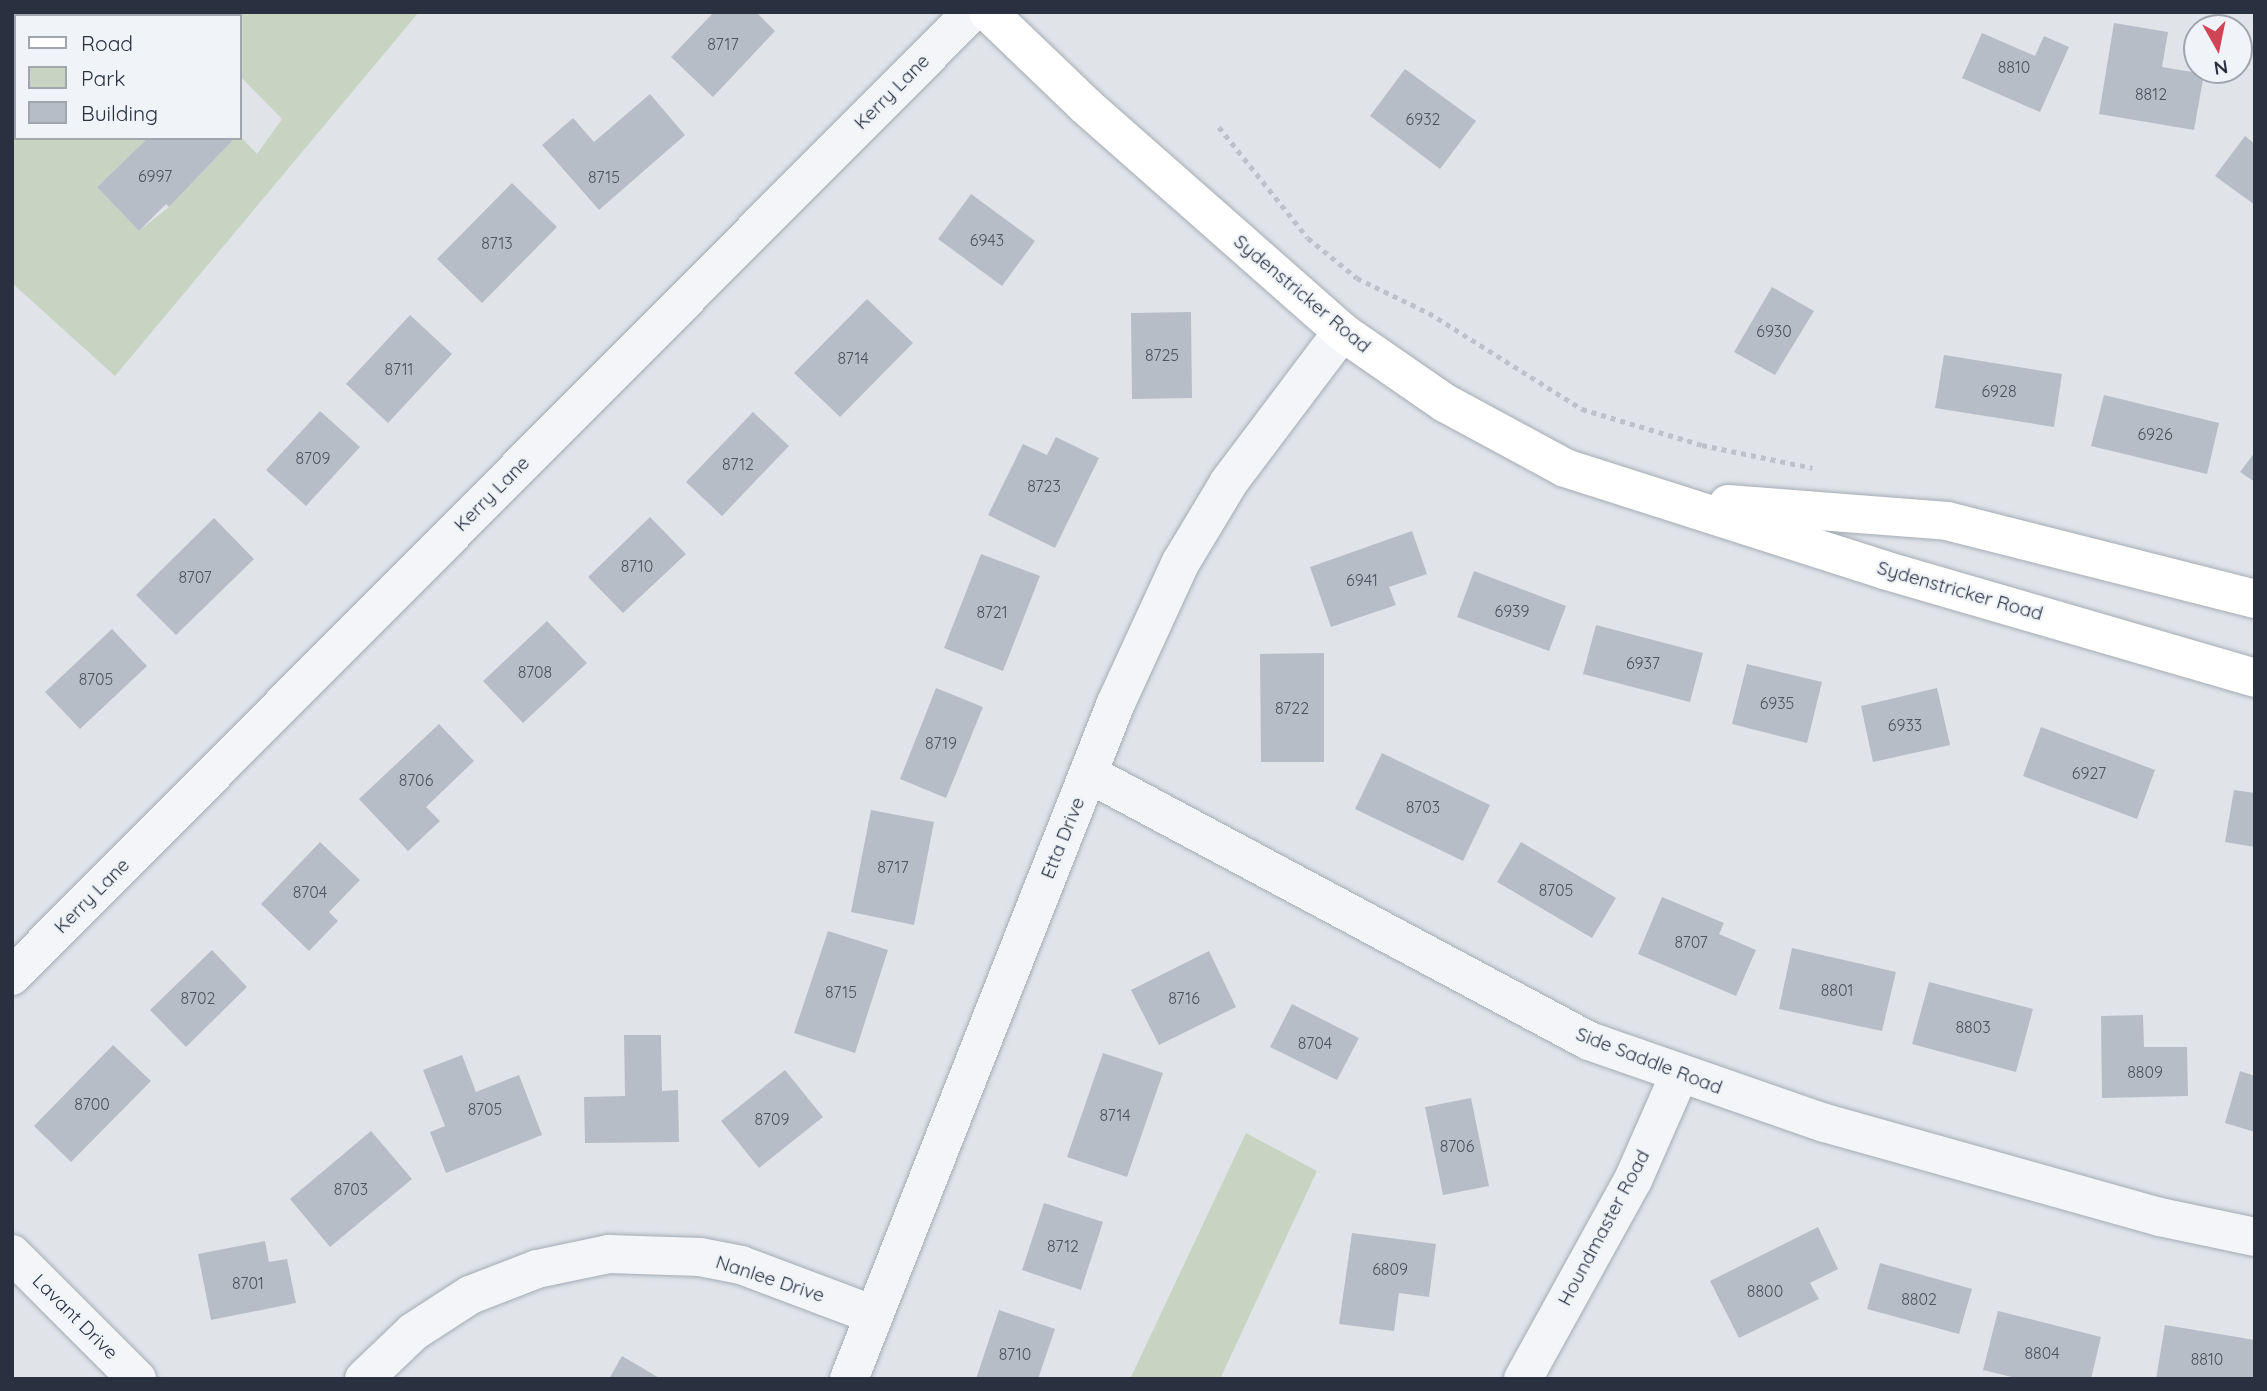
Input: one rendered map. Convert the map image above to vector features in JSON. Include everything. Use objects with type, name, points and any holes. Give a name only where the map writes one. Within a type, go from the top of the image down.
[{"type":"main road","name":"Sydenstricker Road","points":[[988,12],[1096,114],[1342,332],[1445,403],[1565,468],[1884,570],[2255,678]]},
{"type":"main road","name":"Sydenstricker Road","points":[[1667,499],[1947,521],[2255,599]]},
{"type":"street","name":"Kerry Lane","points":[[12,976],[972,12]]},
{"type":"street","name":"Etta Drive","points":[[849,1379],[1088,774],[1181,562],[1229,481],[1342,332]]},
{"type":"street","name":"Side Saddle Road","points":[[1088,774],[1544,1020],[1679,1075],[1839,1127],[2160,1217],[2255,1237]]},
{"type":"street","name":"Houndmaster Road","points":[[1523,1379],[1633,1180],[1679,1075]]},
{"type":"street","name":"Lavant Drive","points":[[12,1254],[137,1379]]},
{"type":"street","name":"Nanlee Drive","points":[[364,1379],[413,1332],[470,1296],[537,1269],[609,1254],[676,1255],[741,1265],[874,1315]]},
{"type":"path","points":[[1219,127],[1308,238],[1357,278],[1429,313],[1582,409],[1702,444],[1824,471]]},
{"type":"green space","points":[[175,12],[419,12],[115,376],[12,283],[12,16],[14,140],[146,140],[97,187],[139,231],[169,207],[233,140],[242,138],[257,154],[282,119],[242,78],[242,14]]},
{"type":"green space","points":[[1246,1133],[1317,1171],[1220,1379],[1130,1379]]},
{"type":"building","points":[[714,12],[756,12],[775,31],[713,97],[671,57]]},
{"type":"building","points":[[2114,23],[2168,32],[2162,67],[2183,70],[2183,84],[2202,84],[2194,130],[2099,114]]},
{"type":"building","points":[[1982,33],[2035,56],[2044,36],[2069,47],[2040,112],[1962,78]]},
{"type":"building","points":[[1405,69],[1476,121],[1440,169],[1370,116]]},
{"type":"building","points":[[650,94],[685,135],[599,210],[542,145],[573,118],[594,142]]},
{"type":"building","points":[[2245,136],[2255,144],[2255,205],[2215,176]]},
{"type":"building","points":[[146,140],[233,140],[169,207],[166,204],[139,231],[97,187]]},
{"type":"building","points":[[512,183],[557,227],[482,303],[437,259]]},
{"type":"building","points":[[971,194],[1035,241],[1002,286],[938,239]]},
{"type":"building","points":[[1772,287],[1814,311],[1775,375],[1734,352]]},
{"type":"building","points":[[867,299],[913,343],[840,417],[794,373]]},
{"type":"building","points":[[1191,312],[1192,398],[1132,399],[1131,313]]},
{"type":"building","points":[[410,315],[452,354],[388,423],[346,384]]},
{"type":"building","points":[[1944,355],[2062,374],[2054,427],[1935,408]]},
{"type":"building","points":[[2104,395],[2219,423],[2207,474],[2091,446]]},
{"type":"building","points":[[320,411],[360,447],[306,506],[266,470]]},
{"type":"building","points":[[753,412],[789,446],[722,516],[686,482]]},
{"type":"building","points":[[1056,437],[1099,458],[1055,548],[988,515],[1023,444],[1047,455]]},
{"type":"building","points":[[2255,452],[2255,482],[2240,472]]},
{"type":"building","points":[[650,517],[686,554],[623,613],[588,577]]},
{"type":"building","points":[[214,518],[254,559],[176,635],[136,595]]},
{"type":"building","points":[[1412,531],[1427,574],[1389,587],[1396,605],[1331,627],[1310,567]]},
{"type":"building","points":[[981,554],[1040,576],[1003,671],[944,648]]},
{"type":"building","points":[[1474,571],[1566,606],[1549,651],[1457,617]]},
{"type":"building","points":[[547,621],[587,663],[523,723],[483,681]]},
{"type":"building","points":[[1596,625],[1703,653],[1690,702],[1583,674]]},
{"type":"building","points":[[112,629],[147,666],[80,729],[45,692]]},
{"type":"building","points":[[1324,653],[1324,762],[1261,762],[1260,654]]},
{"type":"building","points":[[1747,664],[1822,682],[1807,743],[1732,724]]},
{"type":"building","points":[[936,688],[983,707],[946,798],[900,779]]},
{"type":"building","points":[[1937,688],[1950,745],[1873,762],[1861,706]]},
{"type":"building","points":[[439,724],[474,761],[426,807],[440,821],[408,851],[359,799]]},
{"type":"building","points":[[2041,727],[2155,770],[2137,819],[2023,776]]},
{"type":"building","points":[[1382,753],[1490,805],[1463,861],[1355,809]]},
{"type":"building","points":[[2234,790],[2255,793],[2255,847],[2225,842]]},
{"type":"building","points":[[871,810],[934,822],[914,925],[851,912]]},
{"type":"building","points":[[320,842],[360,880],[329,912],[338,921],[309,951],[261,904]]},
{"type":"building","points":[[1521,842],[1616,898],[1592,938],[1497,882]]},
{"type":"building","points":[[1662,897],[1724,923],[1719,934],[1756,950],[1736,996],[1638,954]]},
{"type":"building","points":[[828,931],[888,950],[855,1053],[794,1033]]},
{"type":"building","points":[[1792,948],[1896,972],[1882,1031],[1779,1009]]},
{"type":"building","points":[[212,950],[247,987],[186,1047],[150,1010]]},
{"type":"building","points":[[1209,951],[1236,1007],[1159,1045],[1131,990]]},
{"type":"building","points":[[1929,982],[2033,1009],[2016,1072],[1912,1044]]},
{"type":"building","points":[[1292,1004],[1359,1038],[1337,1080],[1270,1047]]},
{"type":"building","points":[[2143,1015],[2144,1047],[2187,1047],[2188,1096],[2102,1098],[2101,1016]]},
{"type":"building","points":[[624,1035],[661,1035],[662,1091],[678,1090],[679,1142],[585,1143],[584,1097],[625,1096]]},
{"type":"building","points":[[113,1045],[151,1081],[71,1162],[34,1126]]},
{"type":"building","points":[[1103,1053],[1163,1073],[1127,1177],[1067,1157]]},
{"type":"building","points":[[462,1055],[476,1092],[519,1075],[542,1135],[446,1173],[430,1132],[445,1126],[423,1070]]},
{"type":"building","points":[[785,1070],[823,1117],[759,1168],[721,1121]]},
{"type":"building","points":[[2240,1071],[2255,1076],[2255,1132],[2225,1123]]},
{"type":"building","points":[[1471,1098],[1489,1186],[1443,1195],[1425,1107]]},
{"type":"building","points":[[371,1131],[412,1179],[330,1247],[290,1199]]},
{"type":"building","points":[[1044,1203],[1103,1222],[1081,1290],[1022,1270]]},
{"type":"building","points":[[1818,1227],[1838,1269],[1810,1283],[1819,1299],[1739,1338],[1710,1281]]},
{"type":"building","points":[[1352,1233],[1436,1244],[1429,1297],[1399,1293],[1394,1331],[1339,1324]]},
{"type":"building","points":[[265,1241],[269,1262],[287,1259],[296,1303],[211,1320],[198,1254]]},
{"type":"building","points":[[1880,1263],[1972,1289],[1959,1334],[1867,1309]]},
{"type":"building","points":[[999,1310],[1055,1329],[1038,1379],[976,1379]]},
{"type":"building","points":[[1998,1311],[2101,1337],[2091,1379],[2020,1379],[1983,1370]]},
{"type":"building","points":[[2165,1325],[2255,1340],[2255,1379],[2156,1379]]},
{"type":"building","points":[[622,1356],[661,1379],[609,1379]]}]
